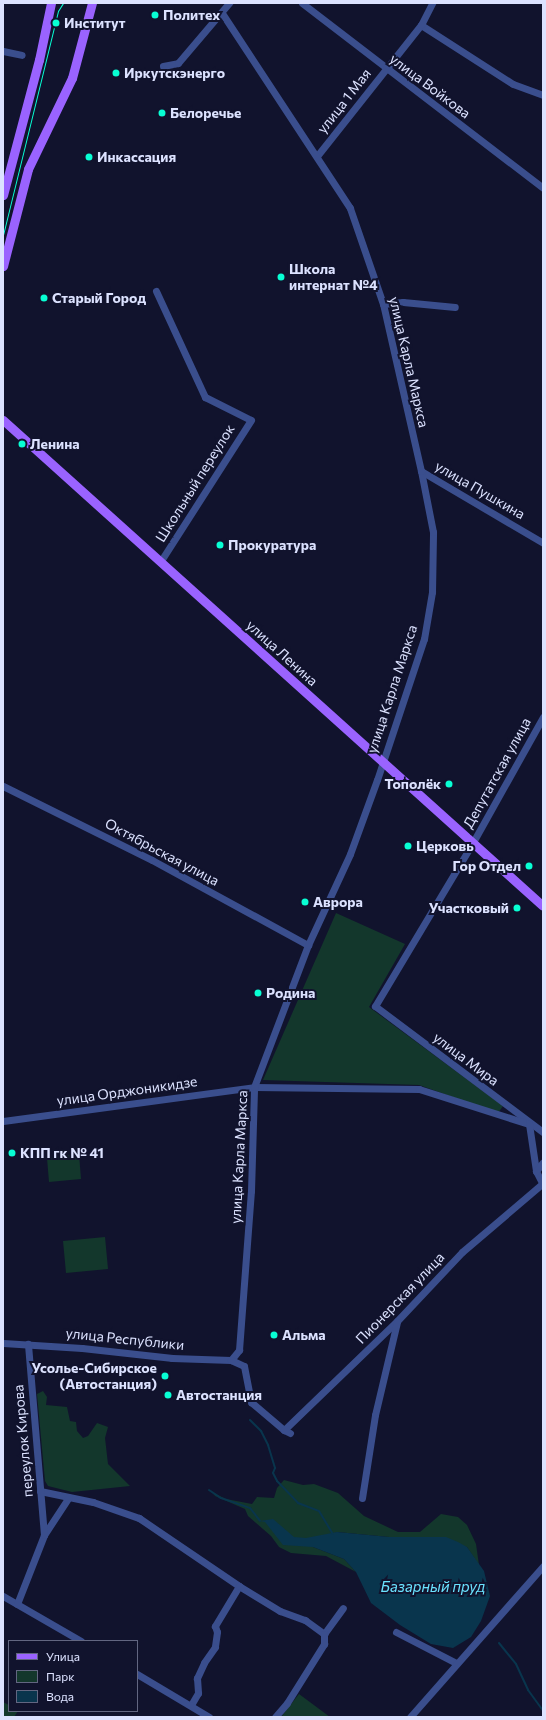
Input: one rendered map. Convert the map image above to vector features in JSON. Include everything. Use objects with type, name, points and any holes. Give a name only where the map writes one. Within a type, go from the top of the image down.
[{"type":"main road","points":[[3,195],[39,60],[51,3]]},
{"type":"main road","points":[[3,266],[28,169],[72,78],[92,3]]},
{"type":"main road","name":"улица Ленина","points":[[3,420],[472,844],[543,906]]},
{"type":"street","points":[[163,66],[178,63],[229,3]]},
{"type":"street","name":"улица Войкова","points":[[302,3],[385,69],[543,188]]},
{"type":"street","name":"улица 1 Мая","points":[[317,156],[421,25],[432,3]]},
{"type":"street","name":"улица Карла Маркса","points":[[222,13],[350,208],[383,304],[434,532],[432,592],[424,639],[350,854],[308,945],[254,1088],[249,1223],[238,1350],[231,1360]]},
{"type":"street","points":[[421,25],[513,84],[543,95]]},
{"type":"street","points":[[3,51],[22,55]]},
{"type":"street","name":"Школьный переулок","points":[[156,291],[205,397],[251,420],[160,561]]},
{"type":"street","points":[[383,304],[403,302],[455,307]]},
{"type":"street","name":"улица Пушкина","points":[[421,471],[543,542]]},
{"type":"street","name":"улица Пушкина","points":[[421,471],[543,542]]},
{"type":"street","name":"Депутатская улица","points":[[374,1006],[472,844],[543,717]]},
{"type":"street","name":"Октябрьская улица","points":[[3,786],[152,860],[308,945]]},
{"type":"street","name":"улица Мира","points":[[374,1006],[529,1124],[543,1132]]},
{"type":"street","name":"улица Орджоникидзе","points":[[3,1121],[254,1088],[419,1090],[529,1124]]},
{"type":"street","points":[[529,1124],[536,1171],[543,1184]]},
{"type":"street","points":[[536,1171],[543,1162]]},
{"type":"street","name":"Пионерская улица","points":[[231,1360],[244,1366],[251,1402],[287,1432],[397,1321],[462,1252],[543,1184]]},
{"type":"street","points":[[362,1498],[375,1415],[397,1321]]},
{"type":"street","name":"улица Республики","points":[[3,1342],[172,1358],[231,1360]]},
{"type":"street","name":"переулок Кирова","points":[[28,1344],[44,1535]]},
{"type":"street","points":[[40,1492],[110,1506],[139,1518],[239,1586],[280,1611],[304,1620],[324,1634]]},
{"type":"street","name":"переулок Кирова","points":[[17,1604],[44,1535],[69,1497]]},
{"type":"street","points":[[410,1717],[543,1566]]},
{"type":"street","points":[[191,1705],[198,1693],[197,1678],[204,1663],[215,1647],[217,1632],[215,1626],[239,1586]]},
{"type":"street","points":[[3,1596],[79,1640]]},
{"type":"street","points":[[275,1717],[287,1703],[324,1644],[324,1634],[343,1608]]},
{"type":"street","points":[[396,1632],[412,1638],[456,1663]]},
{"type":"street","points":[[138,1675],[209,1717]]},
{"type":"green space","points":[[336,913],[405,944],[369,1007],[503,1106],[498,1113],[419,1085],[263,1080]]},
{"type":"green space","points":[[79,1154],[81,1179],[49,1182],[47,1158]]},
{"type":"green space","points":[[105,1237],[108,1269],[66,1273],[63,1241]]},
{"type":"green space","points":[[43,1391],[47,1397],[46,1405],[67,1407],[70,1421],[76,1422],[77,1431],[83,1438],[88,1436],[97,1423],[108,1427],[105,1438],[108,1464],[130,1486],[72,1492],[48,1486],[45,1481],[37,1394]]},
{"type":"green space","points":[[284,1480],[303,1485],[314,1484],[338,1493],[364,1516],[398,1532],[420,1532],[441,1514],[458,1517],[467,1525],[476,1544],[479,1565],[467,1547],[389,1537],[337,1532],[313,1547],[344,1559],[356,1572],[326,1556],[291,1553],[279,1547],[271,1536],[248,1516],[245,1509],[215,1496],[212,1492],[226,1499],[252,1504],[257,1497],[274,1498],[277,1488]]},
{"type":"green space","points":[[299,1694],[330,1717],[281,1717]]},
{"type":"green space","points":[[3,1702],[8,1704],[8,1712],[17,1712],[14,1717],[3,1717]]},
{"type":"water","name":"Базарный пруд","points":[[273,1519],[294,1537],[306,1538],[337,1532],[389,1537],[446,1537],[458,1542],[467,1547],[484,1571],[490,1596],[481,1621],[471,1637],[453,1648],[431,1644],[400,1625],[371,1603],[356,1572],[344,1559],[313,1547],[283,1545],[265,1522],[260,1521]]},
{"type":"waterway","points":[[250,1420],[261,1431],[268,1445],[275,1468],[273,1473],[277,1481],[298,1503],[319,1511],[332,1533]]},
{"type":"waterway","points":[[209,1490],[221,1498],[250,1508],[260,1521]]},
{"type":"waterway","points":[[499,1643],[516,1664],[528,1690],[543,1711]]},
{"type":"tram line","points":[[3,235],[58,11],[63,3]]},
{"type":"place","name":"Политех","points":[[155,15]]},
{"type":"place","name":"Институт","points":[[56,23]]},
{"type":"place","name":"Иркутскэнерго","points":[[116,73]]},
{"type":"place","name":"Белоречье","points":[[162,113]]},
{"type":"place","name":"Инкассация","points":[[89,157]]},
{"type":"place","name":"Школа интернат №4","points":[[281,277]]},
{"type":"place","name":"Старый Город","points":[[44,298]]},
{"type":"place","name":"Ленина","points":[[22,444]]},
{"type":"place","name":"Прокуратура","points":[[220,545]]},
{"type":"place","name":"Тополёк","points":[[449,784]]},
{"type":"place","name":"Церковь","points":[[408,846]]},
{"type":"place","name":"Гор Отдел","points":[[529,866]]},
{"type":"place","name":"Аврора","points":[[305,902]]},
{"type":"place","name":"Участковый","points":[[517,908]]},
{"type":"place","name":"Родина","points":[[258,993]]},
{"type":"place","name":"КПП гк № 41","points":[[12,1153]]},
{"type":"place","name":"Альма","points":[[274,1335]]},
{"type":"place","name":"Усолье-Сибирское (Автостанция)","points":[[165,1376]]},
{"type":"place","name":"Автостанция","points":[[168,1395]]}]
